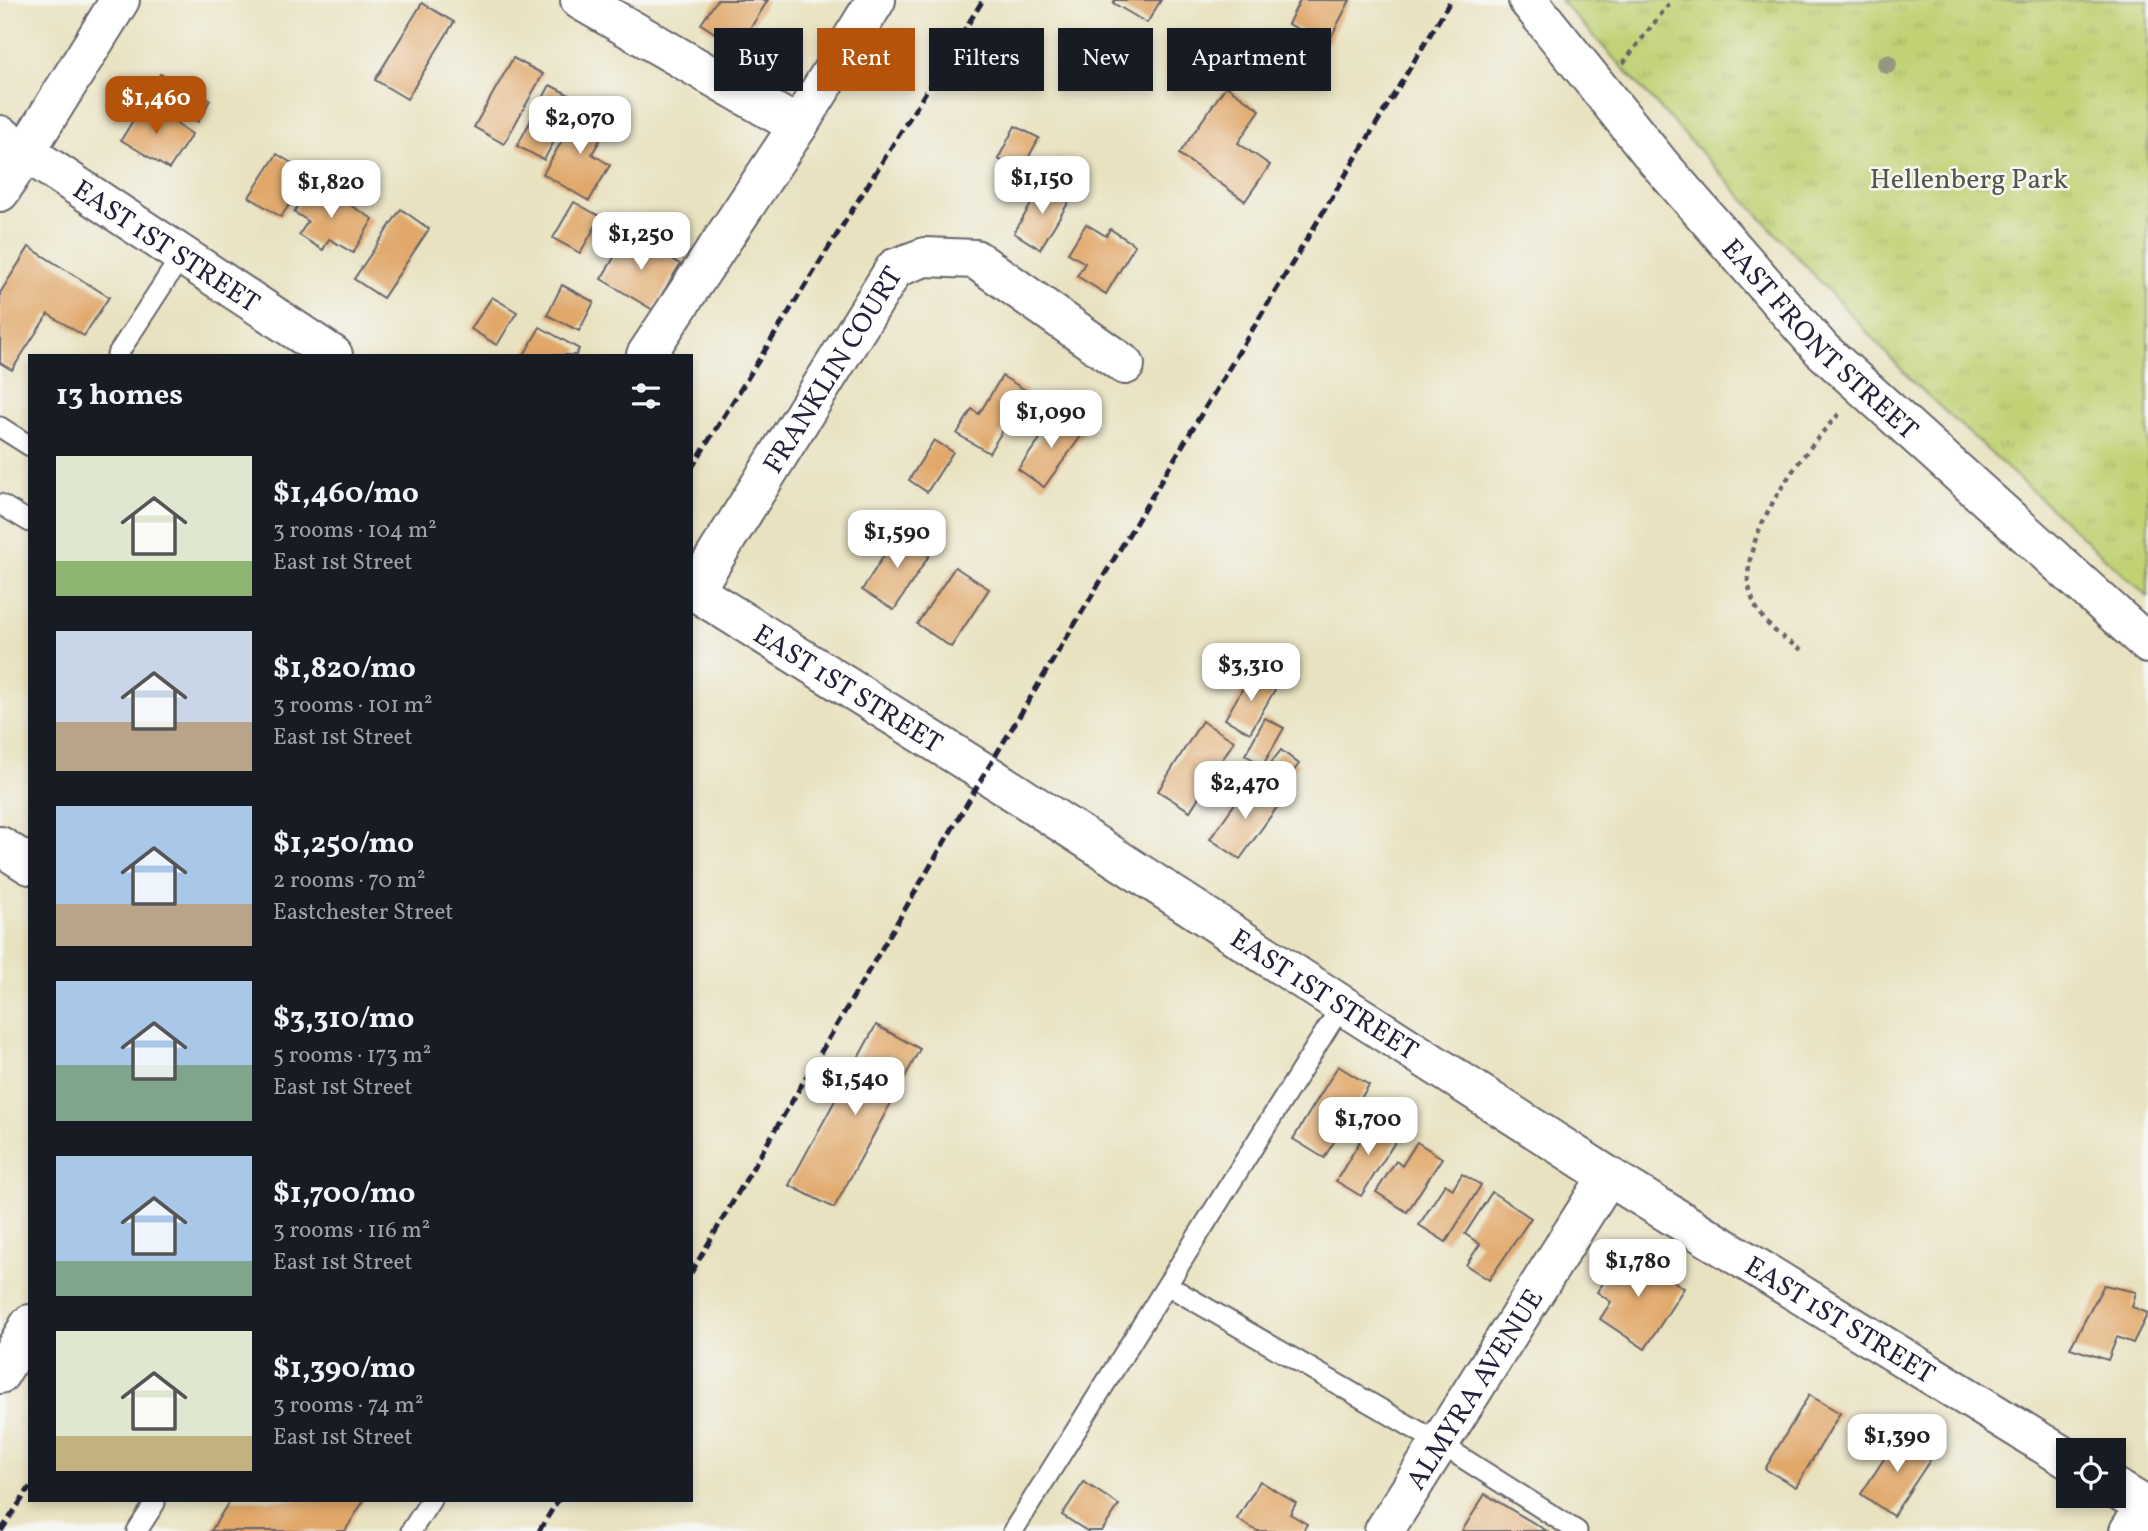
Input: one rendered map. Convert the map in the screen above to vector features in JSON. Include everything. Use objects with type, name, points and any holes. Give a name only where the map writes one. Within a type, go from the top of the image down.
[{"type":"street","points":[[0,192],[13,143],[120,0]]},
{"type":"street","points":[[580,0],[798,126]]},
{"type":"street","points":[[647,354],[798,126],[876,0]]},
{"type":"street","name":"EAST FRONT STREET","points":[[1528,0],[1659,163],[1822,350],[2148,644]]},
{"type":"street","name":"EAST 1ST STREET","points":[[13,143],[331,354]]},
{"type":"street","name":"FRANKLIN COURT","points":[[693,588],[895,268],[925,257],[975,258],[1125,365]]},
{"type":"street","name":"EAST 1ST STREET","points":[[693,591],[996,780],[1608,1176],[2056,1452]]},
{"type":"street","points":[[0,846],[28,864]]},
{"type":"street","name":"ALMYRA AVENUE","points":[[1384,1531],[1608,1176]]},
{"type":"street","points":[[0,1374],[28,1327]]},
{"type":"lane","points":[[118,354],[182,255]]},
{"type":"lane","points":[[0,427],[28,445]]},
{"type":"lane","points":[[0,504],[28,521]]},
{"type":"lane","points":[[1013,1531],[1342,1005]]},
{"type":"lane","points":[[1167,1284],[1439,1443],[1577,1531]]},
{"type":"lane","points":[[411,1531],[430,1502]]},
{"type":"lane","points":[[137,1531],[155,1503]]},
{"type":"path","points":[[1601,91],[1672,0]]},
{"type":"path","points":[[1802,650],[1772,629],[1759,611],[1750,590],[1750,566],[1755,542],[1773,501],[1814,440],[1864,388]]},
{"type":"green space","name":"Hellenberg Park","points":[[1560,0],[2148,0],[2148,597],[1912,381]]},
{"type":"building","points":[[717,0],[768,0],[750,28],[714,28],[714,32],[701,24]]},
{"type":"building","points":[[1115,0],[1161,0],[1147,23],[1113,3]]},
{"type":"building","points":[[1300,0],[1350,0],[1331,37],[1331,28],[1296,28],[1288,24]]},
{"type":"building","points":[[422,3],[454,22],[407,99],[375,80]]},
{"type":"building","points":[[513,58],[543,74],[504,144],[474,127]]},
{"type":"building","points":[[160,74],[210,100],[198,122],[149,95]]},
{"type":"building","points":[[550,85],[577,99],[544,160],[517,146]]},
{"type":"building","points":[[1223,91],[1233,91],[1260,110],[1238,143],[1270,165],[1245,201],[1179,154]]},
{"type":"building","points":[[144,103],[192,134],[169,169],[121,140]]},
{"type":"building","points":[[581,107],[610,123],[592,154],[610,165],[589,201],[543,174]]},
{"type":"building","points":[[1015,126],[1039,138],[1021,171],[998,159]]},
{"type":"building","points":[[277,154],[309,174],[281,217],[249,197]]},
{"type":"building","points":[[312,182],[373,219],[353,253],[329,239],[323,250],[299,235],[308,221],[294,212]]},
{"type":"building","points":[[1043,184],[1070,200],[1040,249],[1014,233]]},
{"type":"building","points":[[574,202],[601,217],[580,253],[553,238]]},
{"type":"building","points":[[401,209],[429,229],[383,298],[354,279]]},
{"type":"building","points":[[1086,224],[1106,236],[1110,229],[1135,245],[1106,294],[1077,276],[1085,263],[1068,253]]},
{"type":"building","points":[[629,233],[680,264],[653,310],[601,279]]},
{"type":"building","points":[[29,247],[109,297],[84,336],[48,314],[12,370],[0,363],[0,293]]},
{"type":"building","points":[[562,285],[594,302],[579,331],[547,315]]},
{"type":"building","points":[[492,297],[517,312],[497,345],[471,329]]},
{"type":"building","points":[[540,327],[579,349],[576,354],[525,354]]},
{"type":"building","points":[[1002,376],[1027,391],[989,453],[957,434],[972,409],[979,414]]},
{"type":"building","points":[[1058,414],[1084,432],[1044,487],[1018,469]]},
{"type":"building","points":[[934,440],[953,452],[927,492],[909,480]]},
{"type":"building","points":[[900,530],[932,551],[894,610],[862,590]]},
{"type":"building","points":[[955,567],[989,589],[951,647],[917,624]]},
{"type":"building","points":[[1252,672],[1277,686],[1250,733],[1225,719]]},
{"type":"building","points":[[1265,718],[1284,728],[1263,765],[1245,755]]},
{"type":"building","points":[[1202,721],[1234,741],[1190,811],[1158,791]]},
{"type":"building","points":[[1281,750],[1299,764],[1279,790],[1261,776]]},
{"type":"building","points":[[1250,782],[1280,803],[1240,859],[1210,839]]},
{"type":"building","points":[[876,1025],[920,1049],[834,1208],[789,1185]]},
{"type":"building","points":[[1338,1066],[1369,1085],[1324,1158],[1293,1139]]},
{"type":"building","points":[[1374,1118],[1400,1134],[1361,1196],[1336,1181]]},
{"type":"building","points":[[1417,1142],[1442,1158],[1407,1212],[1376,1192],[1396,1161],[1402,1166]]},
{"type":"building","points":[[1462,1174],[1481,1185],[1446,1242],[1419,1225],[1445,1184],[1453,1189]]},
{"type":"building","points":[[1492,1192],[1531,1218],[1489,1280],[1466,1265],[1480,1244],[1465,1234]]},
{"type":"building","points":[[1625,1250],[1684,1288],[1645,1349],[1600,1319],[1611,1302],[1597,1292]]},
{"type":"building","points":[[2104,1285],[2136,1292],[2132,1307],[2148,1313],[2133,1343],[2117,1337],[2108,1360],[2070,1348]]},
{"type":"building","points":[[1809,1395],[1840,1413],[1796,1487],[1765,1469]]},
{"type":"building","points":[[1901,1433],[1934,1454],[1893,1516],[1861,1494]]},
{"type":"building","points":[[1260,1481],[1296,1503],[1290,1514],[1307,1524],[1303,1531],[1257,1531],[1237,1519]]},
{"type":"building","points":[[1084,1482],[1119,1505],[1102,1531],[1087,1531],[1062,1515]]},
{"type":"building","points":[[1485,1494],[1547,1531],[1462,1531]]},
{"type":"building","points":[[229,1502],[363,1502],[345,1531],[211,1531]]},
{"type":"railway","points":[[693,466],[983,0]]},
{"type":"railway","points":[[693,1270],[985,773],[1451,0]]},
{"type":"railway","points":[[1,1531],[28,1490]]},
{"type":"railway","points":[[539,1531],[557,1502]]}]
